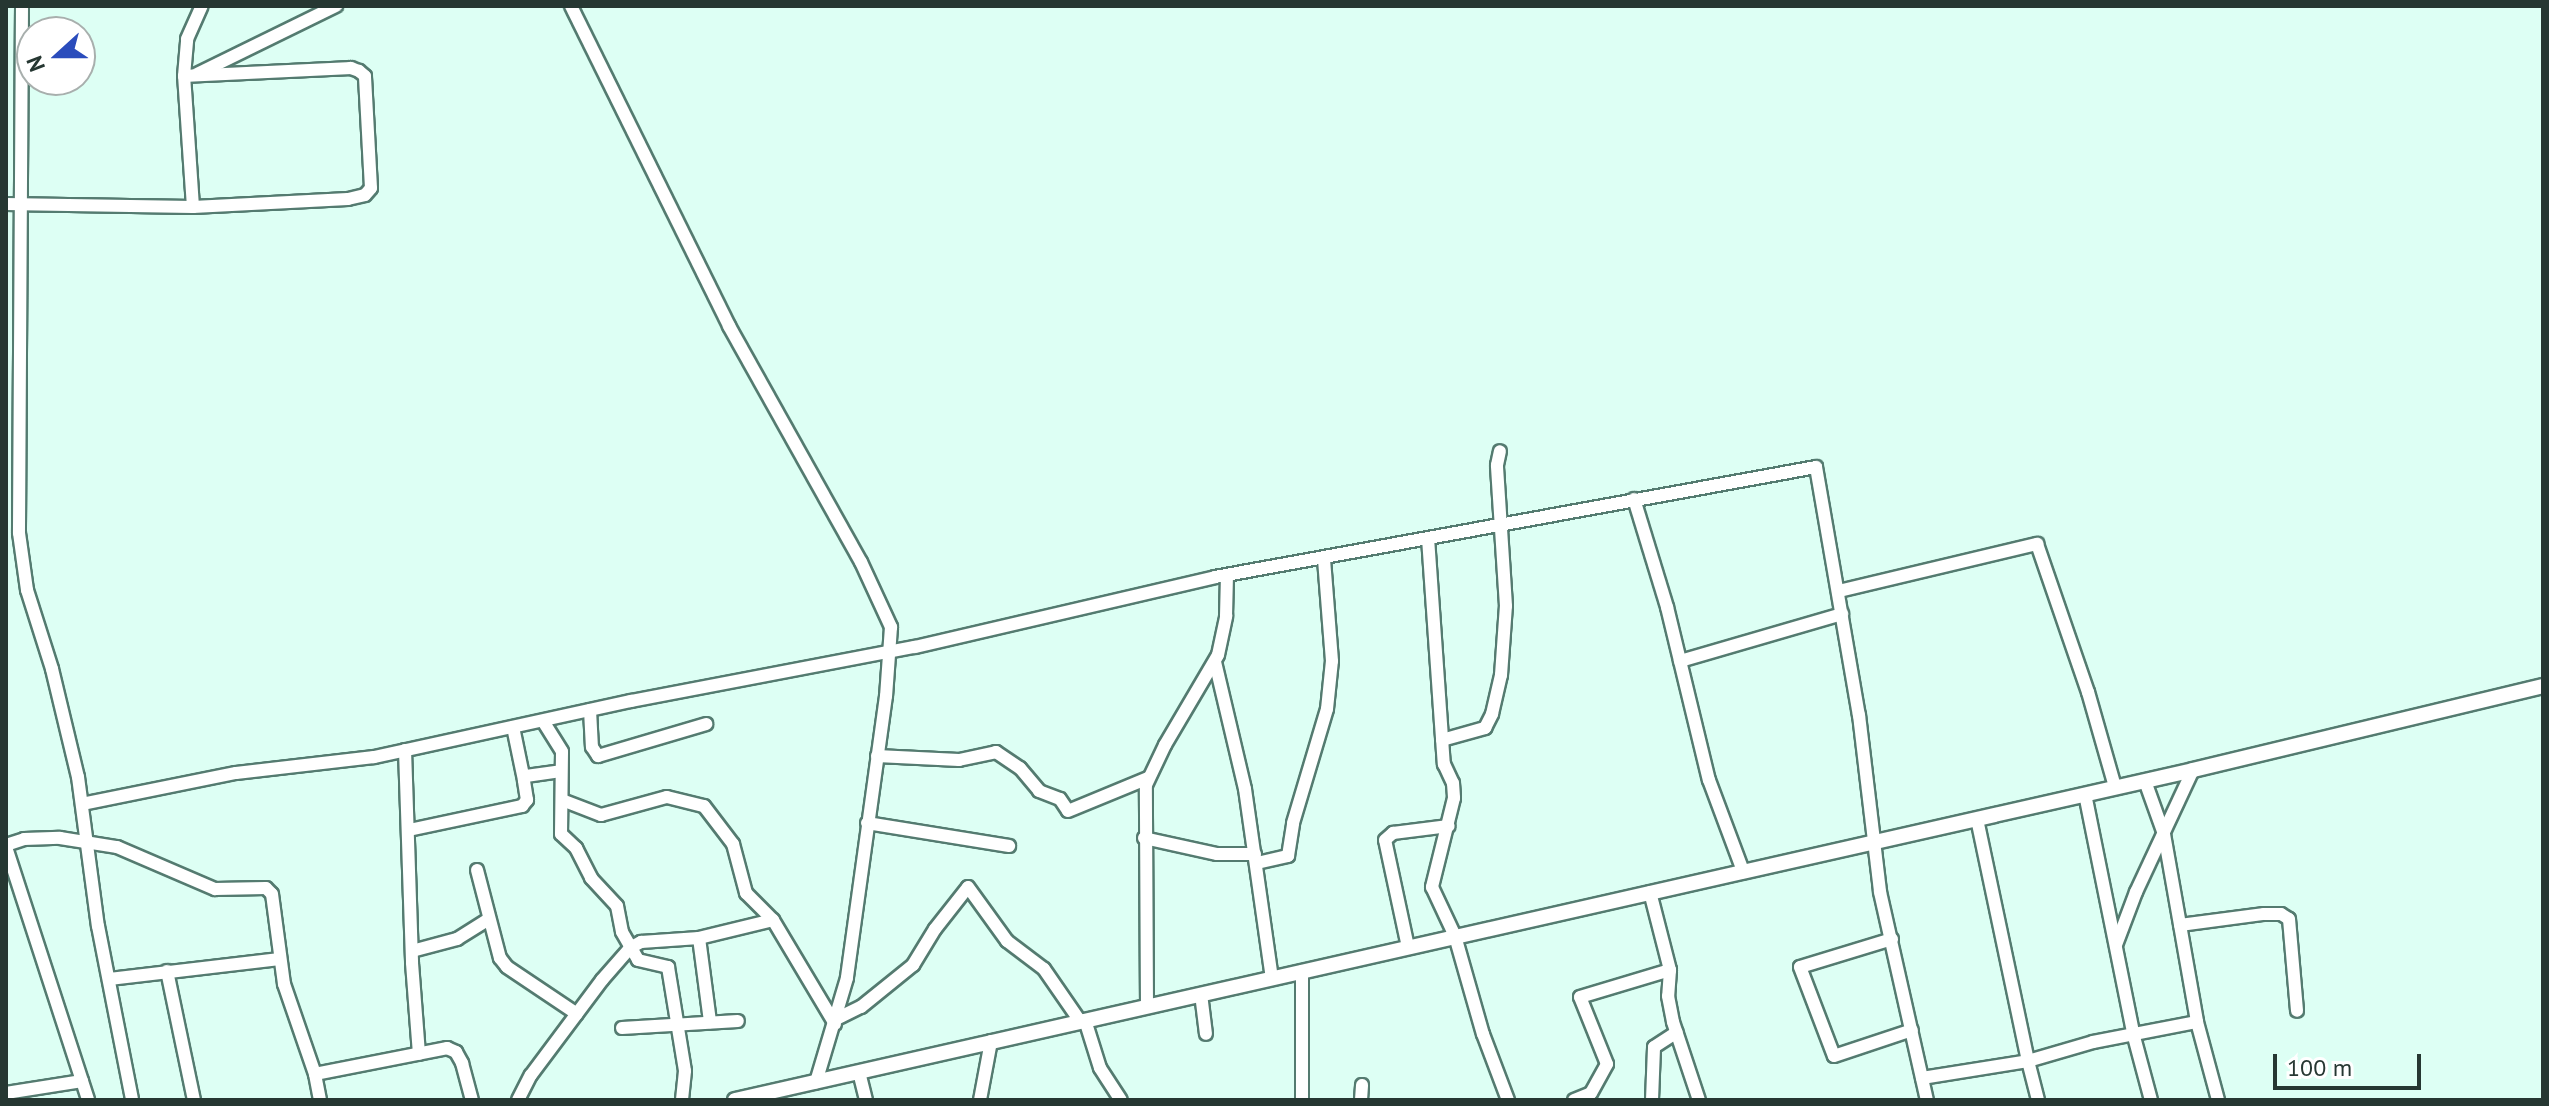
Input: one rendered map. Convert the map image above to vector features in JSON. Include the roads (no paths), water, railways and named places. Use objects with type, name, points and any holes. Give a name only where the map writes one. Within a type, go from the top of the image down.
[{"type":"main road","points":[[735,1100],[2145,781],[2543,686]]},
{"type":"street","points":[[22,6],[19,533],[27,590],[52,669],[82,804],[84,843],[132,1100]]},
{"type":"street","points":[[193,207],[187,39],[202,6]]},
{"type":"street","points":[[189,76],[336,6]]},
{"type":"street","points":[[571,6],[729,326],[861,562],[888,618],[890,652],[847,978],[816,1082]]},
{"type":"street","points":[[6,204],[193,207],[348,199],[365,195],[371,188],[365,76],[359,71],[351,68],[189,76]]},
{"type":"street","points":[[1442,740],[1481,731],[1492,714],[1501,675],[1506,606],[1500,451]]},
{"type":"street","points":[[82,804],[226,774],[323,765],[405,750],[590,710],[890,652],[1227,575],[1324,560],[1501,522],[1816,467],[1839,591],[1880,892],[1927,1100]]},
{"type":"street","points":[[1634,499],[1680,661],[1709,780],[1743,871]]},
{"type":"street","points":[[1428,538],[1444,764],[1453,783],[1449,826],[1431,881],[1455,936],[1470,994],[1508,1100]]},
{"type":"street","points":[[1839,591],[2036,543],[2070,637],[2115,787]]},
{"type":"street","points":[[1144,838],[1256,859],[1288,856],[1293,823],[1327,709],[1332,661],[1324,560]]},
{"type":"street","points":[[1147,1006],[1144,838],[1148,778],[1215,662],[1226,616],[1227,575]]},
{"type":"street","points":[[1680,661],[1842,614]]},
{"type":"street","points":[[1215,662],[1245,789],[1272,978]]},
{"type":"street","points":[[590,710],[592,747],[598,756],[706,724]]},
{"type":"street","points":[[543,721],[562,752],[561,834],[576,848],[591,878],[617,906],[622,932],[640,963],[668,967],[685,1071],[682,1100]]},
{"type":"street","points":[[409,830],[522,806],[527,800],[513,727]]},
{"type":"street","points":[[405,750],[419,1054]]},
{"type":"street","points":[[877,756],[959,760],[996,752],[1020,768],[1039,791],[1060,799],[1068,811],[1148,778]]},
{"type":"street","points":[[2116,945],[2193,770]]},
{"type":"street","points":[[524,780],[532,774],[561,771]]},
{"type":"street","points":[[2145,781],[2164,834],[2197,1022],[2218,1100]]},
{"type":"street","points":[[2085,794],[2133,1033],[2151,1100]]},
{"type":"street","points":[[562,800],[601,815],[667,797],[698,802],[733,844],[746,893],[773,920],[836,1022]]},
{"type":"street","points":[[1977,819],[2038,1100]]},
{"type":"street","points":[[867,823],[1009,846]]},
{"type":"street","points":[[1408,947],[1385,840],[1393,833],[1449,826]]},
{"type":"street","points":[[88,1100],[12,881],[6,846],[24,839],[60,838],[117,847],[215,889],[266,888],[272,894],[278,959],[315,1074],[320,1100]]},
{"type":"street","points":[[477,870],[500,958],[507,967],[577,1014]]},
{"type":"street","points":[[836,1022],[861,1007],[913,965],[935,929],[968,887],[1007,941],[1044,969],[1082,1020],[1100,1068],[1121,1100]]},
{"type":"street","points":[[1650,892],[1670,970],[1668,996],[1699,1100]]},
{"type":"street","points":[[2180,925],[2264,914],[2281,914],[2289,919],[2297,1011]]},
{"type":"street","points":[[412,951],[457,939],[488,920]]},
{"type":"street","points":[[518,1100],[531,1075],[630,948],[649,941],[699,938],[773,920]]},
{"type":"street","points":[[699,938],[710,1022]]},
{"type":"street","points":[[1892,939],[1800,967],[1834,1056],[1912,1030]]},
{"type":"street","points":[[109,979],[278,959]]},
{"type":"street","points":[[1574,1100],[1591,1093],[1607,1064],[1580,997],[1670,970]]},
{"type":"street","points":[[167,971],[194,1100]]},
{"type":"street","points":[[1302,971],[1302,1100]]},
{"type":"street","points":[[1201,994],[1206,1034]]},
{"type":"street","points":[[622,1028],[738,1021]]},
{"type":"street","points":[[1922,1078],[2028,1061],[2133,1033],[2197,1022]]},
{"type":"street","points":[[1652,1100],[1654,1047],[1677,1032]]},
{"type":"street","points":[[980,1100],[991,1041]]},
{"type":"street","points":[[315,1074],[447,1048],[456,1052],[472,1100]]},
{"type":"street","points":[[859,1072],[866,1100]]},
{"type":"street","points":[[6,1093],[82,1081]]},
{"type":"street","points":[[1361,1100],[1362,1085]]}]
